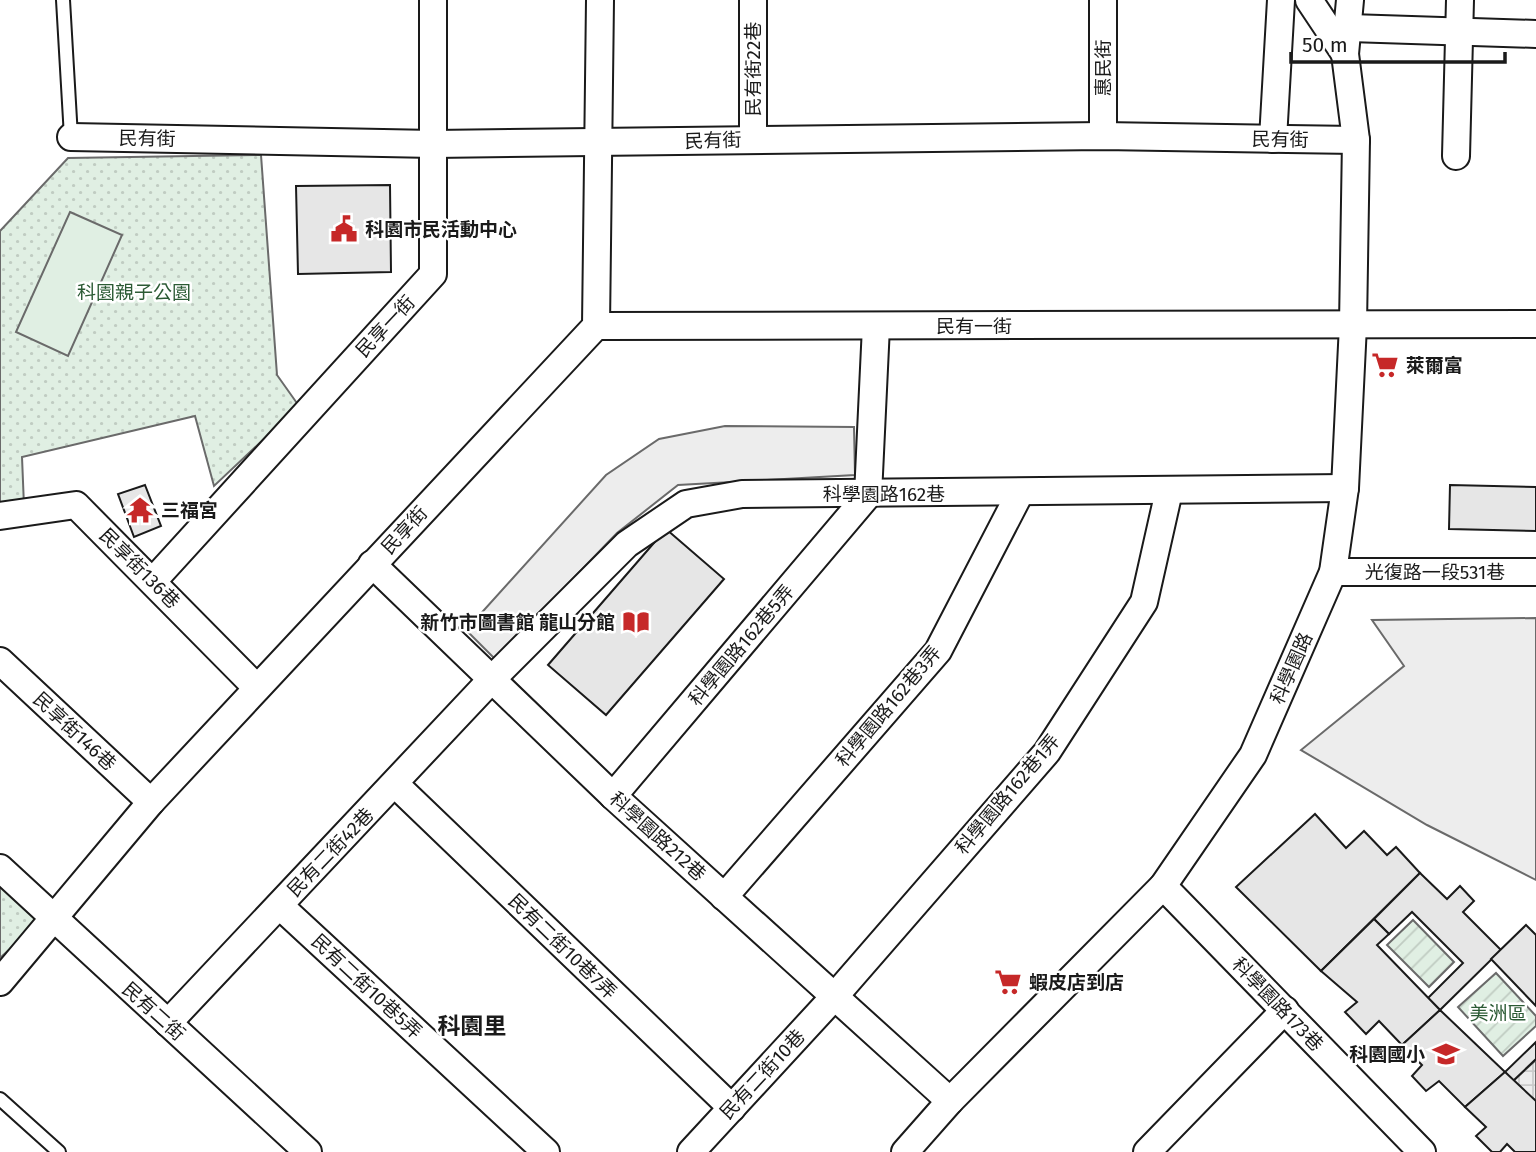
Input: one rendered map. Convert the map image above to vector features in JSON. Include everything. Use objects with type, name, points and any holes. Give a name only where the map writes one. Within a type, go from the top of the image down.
[{"type":"street","name":"民享一街","points":[[154,580],[433,274],[433,0]]},
{"type":"street","points":[[596,326],[600,0]]},
{"type":"street","name":"民有街22巷","points":[[753,0],[753,139]]},
{"type":"street","name":"惠民街","points":[[1103,0],[1103,136]]},
{"type":"street","points":[[1273,139],[1281,0]]},
{"type":"street","name":"科學園路","points":[[1309,0],[1347,41]]},
{"type":"street","name":"科學園路","points":[[905,1152],[950,1101],[1163,886],[1253,755],[1333,572],[1345,488],[1353,325],[1356,140],[1347,41],[1350,0]]},
{"type":"street","points":[[1456,156],[1460,0]]},
{"type":"street","points":[[1347,41],[1459,32],[1536,34]]},
{"type":"street","name":"民有街","points":[[71,137],[434,144],[1103,136],[1356,140]]},
{"type":"street","points":[[1353,325],[1536,324]]},
{"type":"street","name":"民有一街","points":[[596,326],[1353,325]]},
{"type":"street","name":"民享街","points":[[0,982],[151,802],[596,326]]},
{"type":"street","points":[[868,495],[876,326]]},
{"type":"street","name":"科學園路162巷","points":[[492,679],[627,544],[686,504],[743,494],[868,495],[1345,488]]},
{"type":"street","name":"科學園路162巷1弄","points":[[834,997],[1046,752],[1144,602],[1169,491]]},
{"type":"street","name":"科學園路162巷3弄","points":[[724,897],[938,651],[1020,493]]},
{"type":"street","name":"科學園路162巷5弄","points":[[613,796],[868,495]]},
{"type":"street","name":"民享街136巷","points":[[0,516],[76,505],[154,580],[257,688]]},
{"type":"street","name":"科學園路212巷","points":[[372,564],[613,796],[950,1101]]},
{"type":"street","name":"光復路一段531巷","points":[[1333,572],[1536,572]]},
{"type":"street","name":"民享街146巷","points":[[0,661],[151,802]]},
{"type":"street","name":"民有二街42巷","points":[[168,1023],[492,679]]},
{"type":"street","name":"民有二街10巷7弄","points":[[395,784],[732,1108]]},
{"type":"street","name":"民有二街","points":[[0,868],[308,1152]]},
{"type":"street","name":"科學園路173巷","points":[[1163,886],[1422,1152]]},
{"type":"street","name":"民有二街10巷5弄","points":[[280,905],[546,1152]]},
{"type":"street","name":"民有二街10巷","points":[[691,1152],[834,997]]},
{"type":"street","points":[[1158,1149],[1285,1010]]},
{"type":"lane","points":[[63,0],[71,137]]},
{"type":"lane","points":[[0,1099],[60,1152]]},
{"type":"green space","name":"科園親子公園","points":[[261,155],[277,375],[299,406],[214,486],[195,416],[22,457],[24,506],[0,509],[0,231],[68,158]]},
{"type":"green space","points":[[70,212],[122,235],[68,356],[16,332]]},
{"type":"green space","points":[[0,882],[41,920],[0,958]]},
{"type":"green space","points":[[1413,920],[1454,962],[1429,987],[1387,945]]},
{"type":"green space","name":"美洲區","points":[[1496,973],[1536,1016],[1536,1026],[1503,1056],[1458,1007]]},
{"type":"shaded area","points":[[725,426],[854,427],[855,475],[678,485],[617,533],[495,659],[466,630],[606,475],[659,439]]},
{"type":"shaded area","points":[[1536,618],[1536,880],[1427,825],[1301,750],[1404,666],[1372,620]]},
{"type":"shaded area","points":[[1536,1060],[1536,1101],[1513,1081]]},
{"type":"building","name":"科園市民活動中心","points":[[390,185],[391,272],[298,274],[296,186]]},
{"type":"building","name":"三福宮","points":[[145,485],[161,526],[134,537],[118,494]]},
{"type":"building","points":[[1450,485],[1536,487],[1536,531],[1449,529]]},
{"type":"building","name":"新竹市圖書館 龍山分館","points":[[666,529],[724,579],[606,715],[548,665]]},
{"type":"building","points":[[1315,814],[1346,848],[1364,831],[1387,855],[1396,847],[1420,873],[1321,971],[1236,887]]},
{"type":"building","points":[[1420,873],[1447,899],[1460,886],[1474,901],[1463,912],[1501,950],[1440,1010],[1428,998],[1463,963],[1412,912],[1389,934],[1374,919]]},
{"type":"building","points":[[1374,919],[1389,934],[1377,945],[1440,1010],[1402,1045],[1379,1021],[1366,1034],[1345,1012],[1357,1002],[1321,971]]},
{"type":"building","points":[[1526,925],[1536,935],[1536,1006],[1491,959]]},
{"type":"building","points":[[1440,1010],[1505,1072],[1465,1107],[1439,1081],[1426,1091],[1412,1076],[1422,1065],[1402,1045]]},
{"type":"building","points":[[1536,1042],[1536,1059],[1513,1081],[1505,1072]]},
{"type":"building","points":[[1505,1072],[1536,1101],[1536,1152],[1515,1152],[1507,1144],[1500,1152],[1492,1152],[1476,1136],[1486,1127],[1465,1107]]},
{"type":"place","name":"科園市民活動中心","points":[[344,229]]},
{"type":"place","name":"萊爾富","points":[[1385,365]]},
{"type":"place","name":"三福宮","points":[[140,510]]},
{"type":"place","name":"新竹市圖書館 龍山分館","points":[[636,622]]},
{"type":"place","name":"蝦皮店到店","points":[[1008,982]]},
{"type":"place","name":"科園國小","points":[[1446,1054]]},
{"type":"district","name":"科園里","points":[[472,1026]]}]
